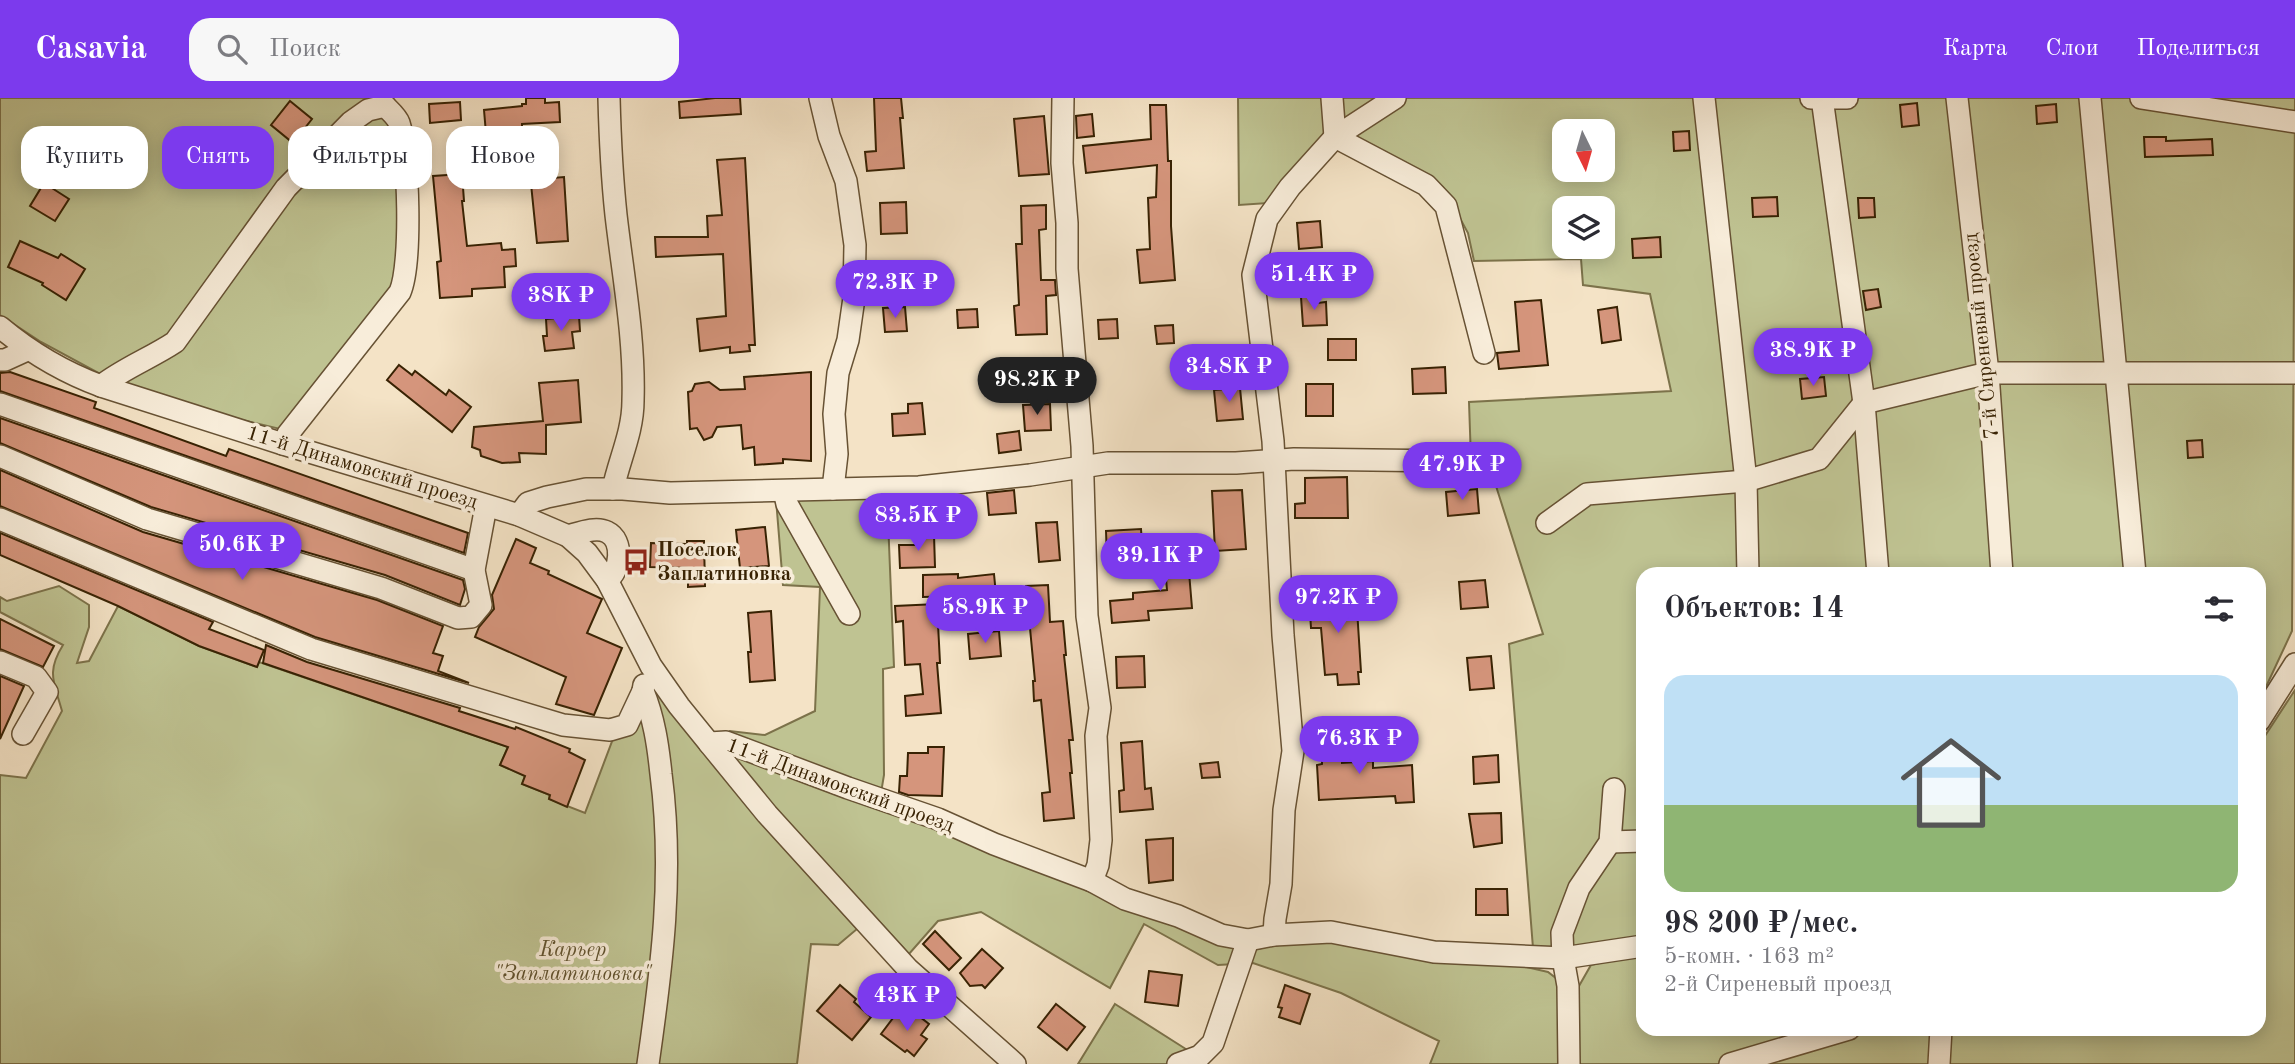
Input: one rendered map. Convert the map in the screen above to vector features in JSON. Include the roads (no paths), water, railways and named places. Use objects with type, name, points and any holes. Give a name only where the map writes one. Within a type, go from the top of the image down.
[{"type":"street","points":[[610,98],[616,211],[634,403],[613,489]]},
{"type":"street","points":[[820,98],[829,136],[846,181],[855,245],[854,298],[848,340],[838,373],[834,414],[837,454],[834,489]]},
{"type":"street","points":[[1063,98],[1062,163],[1068,223],[1067,269],[1082,446],[1087,615],[1100,708],[1096,736],[1101,840],[1098,865],[1092,881]]},
{"type":"street","points":[[1332,98],[1335,137]]},
{"type":"street","points":[[1274,935],[1281,884],[1284,810],[1293,751],[1283,635],[1273,441],[1253,275],[1267,219],[1290,187],[1335,137],[1395,98]]},
{"type":"street","points":[[1704,98],[1746,481],[1748,567]]},
{"type":"street","points":[[1847,98],[1817,98],[1864,403],[1877,567]]},
{"type":"street","name":"7-й Сиреневый проезд","points":[[1957,98],[1988,373],[2002,567]]},
{"type":"street","points":[[2090,98],[2134,567]]},
{"type":"street","points":[[2141,98],[2295,122]]},
{"type":"street","points":[[101,386],[115,375],[153,357],[175,342],[286,188],[351,122],[386,102],[398,120],[405,151],[408,261],[404,282],[400,292],[282,444]]},
{"type":"street","points":[[1335,137],[1426,185],[1446,206],[1484,352]]},
{"type":"street","name":"11-й Динамовский проезд","points":[[0,327],[27,350],[74,376],[101,386],[519,515],[568,536],[587,553],[607,580],[651,666],[709,743],[726,742],[938,819],[994,844],[1092,881],[1125,899],[1178,916],[1221,935],[1248,940],[1274,935],[1331,932],[1433,951],[1563,958],[1636,947]]},
{"type":"street","points":[[0,360],[27,350]]},
{"type":"street","points":[[1547,523],[1587,494],[1746,481],[1819,459],[1864,403],[1988,373],[2295,373]]},
{"type":"street","points":[[0,404],[474,570]]},
{"type":"street","points":[[0,456],[147,519],[381,588],[458,618],[471,617],[481,605],[474,570],[486,506]]},
{"type":"street","points":[[519,515],[528,503],[586,489],[670,494],[919,487],[1108,463],[1450,461],[1476,467]]},
{"type":"street","points":[[784,491],[787,504],[849,614]]},
{"type":"street","points":[[0,519],[311,649],[563,724],[610,730],[627,726],[651,666]]},
{"type":"street","points":[[568,536],[589,530],[606,531],[615,538],[619,560],[617,571],[607,580]]},
{"type":"street","points":[[0,662],[36,677],[47,691],[23,734]]},
{"type":"street","points":[[2266,710],[2295,664]]},
{"type":"street","points":[[643,691],[656,732],[664,798],[668,888],[661,976],[648,1064]]},
{"type":"street","points":[[709,743],[767,814],[899,960],[1015,1064]]},
{"type":"street","points":[[1569,1064],[1568,986],[1562,933],[1579,888],[1610,842],[1614,789]]},
{"type":"street","points":[[1610,842],[1636,841]]},
{"type":"street","points":[[1178,1064],[1200,1056],[1213,1043],[1248,940]]},
{"type":"street","points":[[1730,1064],[1825,1036]]},
{"type":"street","points":[[1939,1064],[1941,1036]]},
{"type":"place","name":"Поселок Заплатиновка","points":[[636,562]]},
{"type":"park label","name":"Карьер \"Заплатиновка\"","points":[[573,962]]}]
